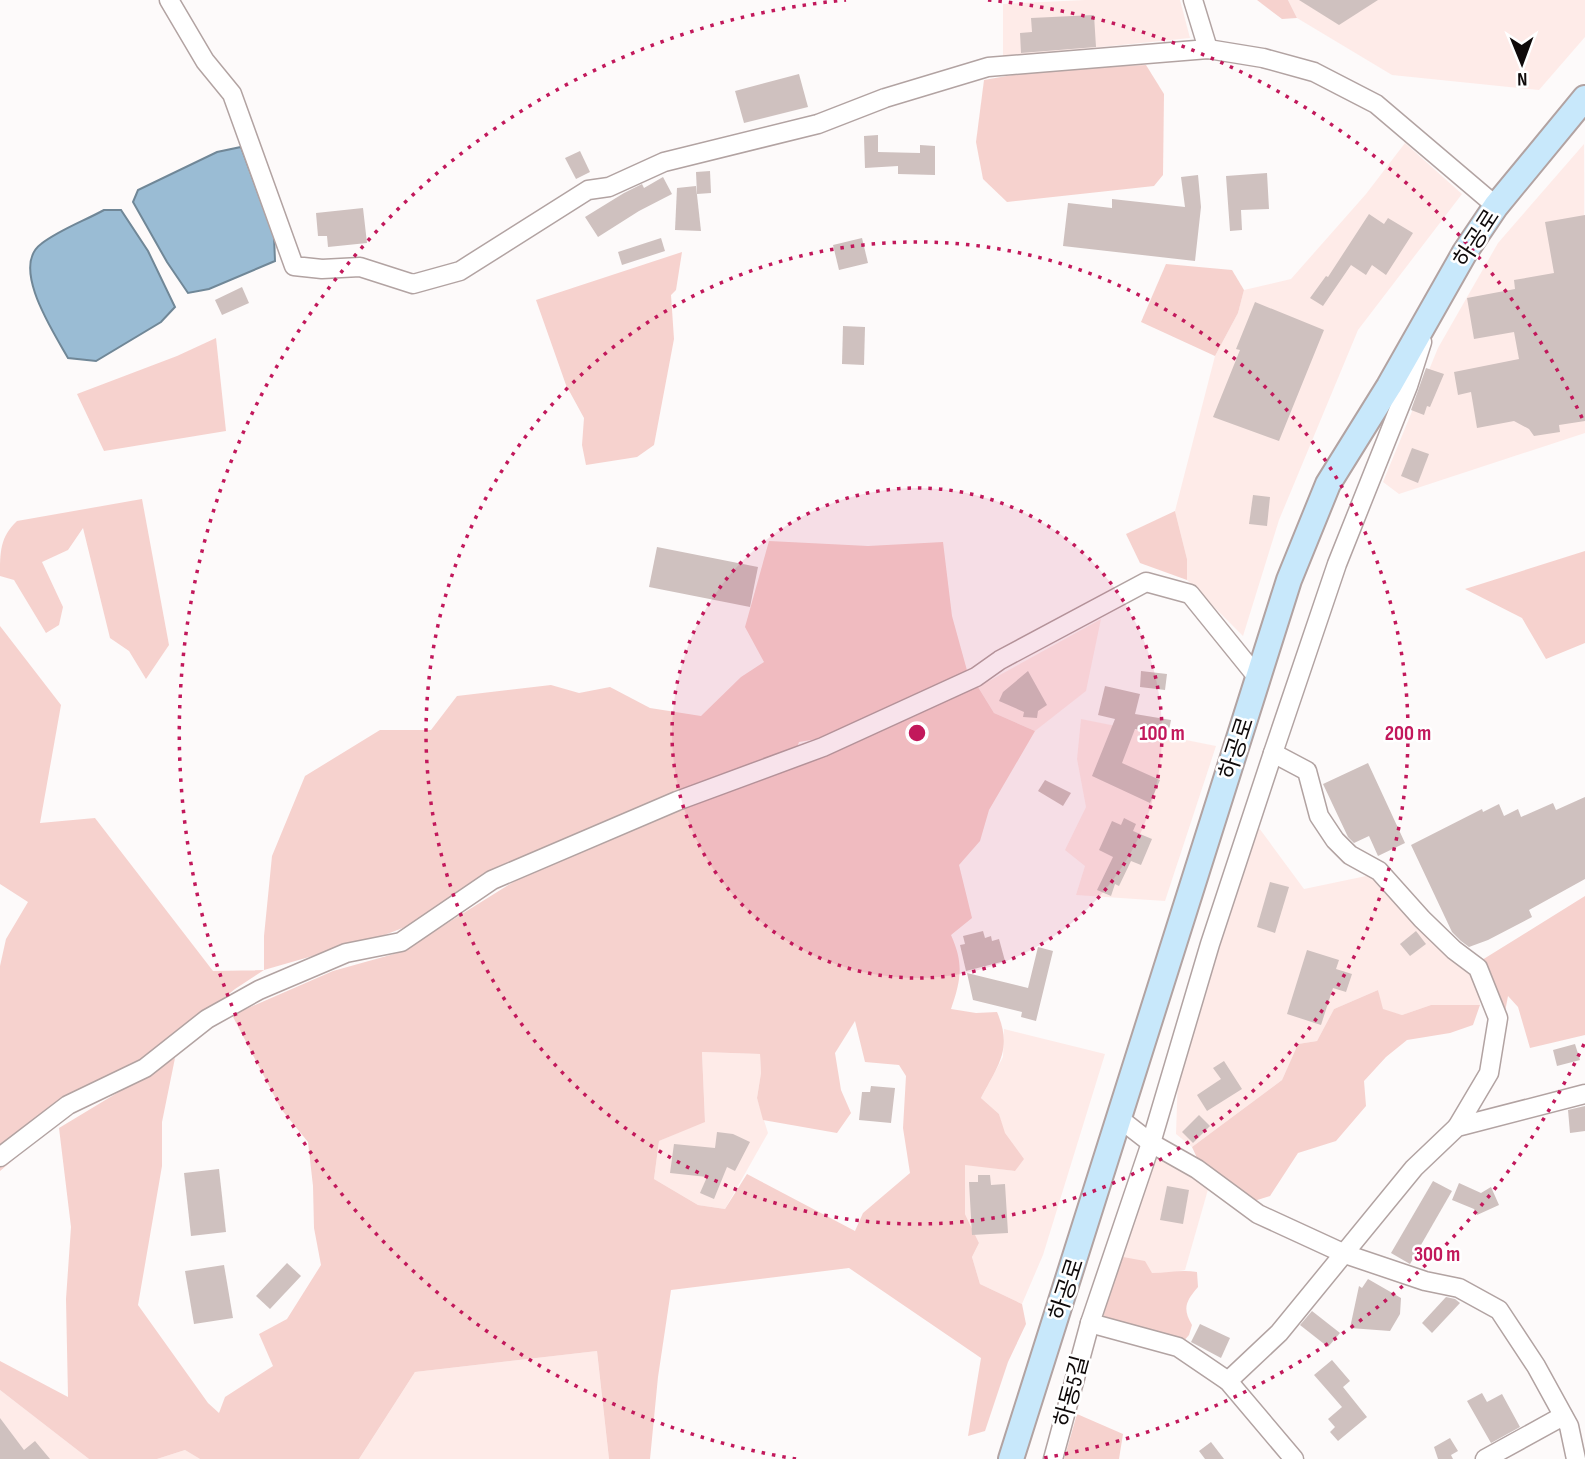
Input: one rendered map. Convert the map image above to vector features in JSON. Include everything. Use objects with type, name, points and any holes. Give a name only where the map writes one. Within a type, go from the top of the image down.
[{"type":"main road","name":"하공로","points":[[1011,1459],[1289,580],[1328,484],[1389,386],[1465,252],[1496,206],[1581,109]]},
{"type":"street","points":[[169,0],[205,61],[232,94],[294,266],[322,269],[360,267],[414,284],[460,271],[588,190],[609,187],[664,162],[818,124],[885,98],[988,67],[1208,49],[1263,58],[1314,72],[1376,104],[1496,206]]},
{"type":"street","points":[[1193,0],[1208,49]]},
{"type":"street","name":"하동5길","points":[[1053,1459],[1090,1323],[1151,1143],[1210,944],[1273,753],[1337,564],[1408,386],[1432,312]]},
{"type":"street","points":[[0,1157],[68,1105],[145,1068],[207,1019],[259,990],[345,953],[401,943],[492,880],[677,802],[823,747],[976,677],[1000,660],[1146,582],[1190,594],[1258,678]]},
{"type":"street","points":[[1228,1381],[1279,1333],[1414,1168],[1457,1127],[1489,1073],[1498,1018],[1478,968],[1454,950],[1422,919],[1379,871],[1350,855],[1335,840],[1319,816],[1307,771],[1273,753]]},
{"type":"street","points":[[1457,1127],[1585,1094]]},
{"type":"street","points":[[1120,1119],[1151,1143],[1197,1169],[1258,1214],[1345,1254],[1425,1281],[1459,1288],[1499,1310],[1536,1366],[1569,1426],[1576,1459]]},
{"type":"street","points":[[1090,1323],[1178,1347],[1228,1381],[1294,1459]]},
{"type":"street","points":[[1485,1459],[1563,1416]]},
{"type":"shaded area","points":[[1085,0],[1180,0],[1190,38],[1003,57],[1003,4]]},
{"type":"shaded area","points":[[1257,0],[1288,0],[1297,18],[1282,19]]},
{"type":"shaded area","points":[[1288,0],[1585,0],[1585,37],[1539,90],[1392,75],[1297,18]]},
{"type":"shaded area","points":[[1146,65],[1164,94],[1163,175],[1154,186],[1007,202],[983,179],[976,142],[984,80],[1046,69]]},
{"type":"shaded area","points":[[1405,143],[1462,194],[1358,330],[1279,520],[1243,636],[1187,580],[1187,559],[1175,511],[1215,356],[1238,313],[1244,290],[1291,279],[1366,194]]},
{"type":"shaded area","points":[[1584,144],[1585,433],[1399,494],[1383,482],[1438,348],[1498,243]]},
{"type":"shaded area","points":[[682,252],[676,290],[671,295],[674,339],[654,445],[637,457],[586,465],[582,445],[584,418],[566,385],[536,300]]},
{"type":"shaded area","points":[[1166,264],[1232,270],[1244,290],[1238,313],[1215,356],[1141,322]]},
{"type":"shaded area","points":[[216,338],[226,431],[104,451],[77,394],[177,356]]},
{"type":"shaded area","points":[[142,499],[169,645],[146,679],[129,651],[110,638],[83,528],[68,550],[42,562],[63,607],[59,625],[46,633],[14,580],[0,576],[2,546],[7,533],[17,521]]},
{"type":"shaded area","points":[[1175,511],[1187,559],[1187,580],[1140,563],[1126,534]]},
{"type":"shaded area","points":[[769,541],[868,546],[943,542],[952,616],[968,674],[823,738],[799,742],[789,770],[978,687],[994,713],[1035,731],[989,810],[980,841],[959,865],[972,918],[951,935],[960,972],[951,1009],[976,1013],[997,1012],[1004,1036],[1003,1047],[998,1066],[981,1098],[999,1114],[1005,1133],[1024,1159],[1015,1171],[965,1165],[965,1214],[979,1243],[972,1257],[980,1284],[1022,1304],[1026,1324],[1008,1362],[985,1431],[968,1436],[981,1358],[849,1268],[671,1290],[658,1377],[650,1459],[609,1459],[597,1351],[415,1372],[359,1459],[200,1459],[185,1450],[157,1459],[89,1459],[0,1390],[0,1361],[68,1397],[66,1299],[71,1227],[59,1128],[175,1058],[162,1122],[162,1166],[138,1305],[208,1403],[219,1413],[225,1397],[273,1366],[259,1334],[287,1319],[321,1265],[314,1228],[308,1142],[281,1109],[232,1015],[333,971],[401,952],[515,881],[507,867],[413,924],[382,936],[264,970],[264,936],[272,856],[305,776],[380,730],[431,730],[457,696],[551,685],[579,693],[610,687],[650,708],[701,716],[741,677],[764,662],[745,627]],"holes":[[[855,1021],[865,1062],[899,1065],[906,1076],[903,1128],[910,1173],[863,1213],[855,1231],[747,1174],[725,1209],[698,1205],[654,1179],[659,1141],[705,1122],[702,1052],[760,1054],[761,1073],[757,1098],[763,1120],[837,1133],[851,1113],[841,1090],[835,1053]]]},
{"type":"shaded area","points":[[1585,551],[1585,643],[1546,659],[1522,618],[1465,589]]},
{"type":"shaded area","points":[[1101,619],[1086,691],[1035,731],[994,713],[978,687]]},
{"type":"shaded area","points":[[0,626],[61,705],[40,823],[95,818],[213,971],[264,970],[235,989],[0,1171],[0,966],[6,939],[28,902],[0,884]]},
{"type":"shaded area","points":[[1081,719],[1216,746],[1165,901],[1076,895],[1085,866],[1065,850],[1086,807],[1077,759]]},
{"type":"shaded area","points":[[1259,828],[1304,889],[1371,875],[1477,981],[1480,1005],[1431,1005],[1402,1015],[1382,1010],[1378,990],[1334,1009],[1317,1041],[1298,1044],[1282,1080],[1192,1147],[1176,1134],[1178,1074],[1214,954]]},
{"type":"shaded area","points":[[1585,896],[1585,1035],[1530,1048],[1518,1007],[1508,996],[1505,1012],[1482,960]]},
{"type":"shaded area","points":[[1378,990],[1383,1009],[1402,1015],[1431,1005],[1480,1005],[1473,1025],[1450,1033],[1407,1040],[1386,1057],[1364,1081],[1366,1106],[1336,1141],[1298,1153],[1270,1196],[1254,1201],[1198,1160],[1192,1147],[1282,1080],[1298,1044],[1317,1041],[1334,1009]]},
{"type":"shaded area","points":[[1004,1029],[1105,1054],[1043,1255],[1022,1304],[980,1284],[972,1257],[979,1243],[965,1214],[965,1164],[1014,1171],[999,1114],[981,1098],[1003,1057]]},
{"type":"shaded area","points":[[702,1052],[760,1054],[761,1073],[757,1098],[768,1133],[725,1209],[698,1205],[654,1179],[659,1141],[705,1121]]},
{"type":"shaded area","points":[[1155,1155],[1209,1186],[1185,1270],[1152,1273],[1123,1257]]},
{"type":"shaded area","points":[[1123,1257],[1145,1261],[1152,1273],[1197,1272],[1198,1287],[1186,1309],[1192,1325],[1189,1335],[1182,1343],[1103,1320],[1107,1296]]},
{"type":"shaded area","points":[[597,1351],[609,1459],[359,1459],[415,1372]]},
{"type":"shaded area","points":[[0,1390],[89,1459],[0,1459]]},
{"type":"shaded area","points":[[1077,1414],[1123,1434],[1119,1459],[1064,1459]]},
{"type":"shaded area","points":[[185,1450],[200,1459],[157,1459]]},
{"type":"water","points":[[241,147],[274,236],[275,261],[209,289],[188,293],[133,202],[138,190],[217,152]]},
{"type":"water","points":[[104,210],[121,210],[148,251],[175,307],[161,322],[96,361],[68,358],[45,317],[32,284],[30,268],[33,254],[48,239]]},
{"type":"building","points":[[1299,0],[1378,0],[1339,25]]},
{"type":"building","points":[[1094,15],[1096,47],[1021,53],[1020,33],[1032,32],[1031,18]]},
{"type":"building","points":[[799,74],[808,107],[744,123],[735,91]]},
{"type":"building","points":[[878,135],[878,152],[920,153],[920,145],[935,146],[935,175],[898,174],[898,166],[865,168],[864,136]]},
{"type":"building","points":[[580,151],[590,172],[576,179],[565,158]]},
{"type":"building","points":[[710,171],[711,193],[697,194],[696,172]]},
{"type":"building","points":[[1267,173],[1269,209],[1241,210],[1242,230],[1230,231],[1226,176]]},
{"type":"building","points":[[1198,175],[1201,207],[1195,261],[1063,246],[1068,203],[1112,208],[1112,199],[1185,207],[1181,177]]},
{"type":"building","points":[[663,177],[672,194],[598,237],[585,217],[624,193],[642,184],[644,188]]},
{"type":"building","points":[[696,186],[701,231],[675,230],[677,188]]},
{"type":"building","points":[[363,208],[367,243],[328,247],[327,236],[318,236],[316,213]]},
{"type":"building","points":[[1369,214],[1384,224],[1388,218],[1413,233],[1386,275],[1372,265],[1366,275],[1351,265],[1323,306],[1310,298],[1326,276],[1328,277]]},
{"type":"building","points":[[1585,215],[1585,421],[1559,425],[1560,432],[1534,436],[1529,429],[1514,421],[1477,428],[1471,392],[1458,395],[1454,372],[1519,359],[1514,332],[1474,339],[1467,298],[1515,289],[1514,280],[1554,273],[1545,222]]},
{"type":"building","points":[[661,238],[665,251],[622,265],[618,252]]},
{"type":"building","points":[[862,238],[868,263],[839,270],[833,245]]},
{"type":"building","points":[[242,287],[249,303],[222,315],[215,300]]},
{"type":"building","points":[[1255,302],[1324,330],[1279,441],[1213,417],[1240,350],[1236,349]]},
{"type":"building","points":[[843,326],[865,327],[864,365],[842,364]]},
{"type":"building","points":[[1426,368],[1444,374],[1424,415],[1411,410]]},
{"type":"building","points":[[1412,448],[1429,454],[1418,483],[1401,476]]},
{"type":"building","points":[[1253,495],[1270,497],[1267,526],[1249,524]]},
{"type":"building","points":[[657,547],[758,567],[750,607],[649,587]]},
{"type":"building","points":[[1028,671],[1047,705],[1038,711],[1037,718],[1023,717],[1024,712],[999,701],[1003,692]]},
{"type":"building","points":[[1141,671],[1167,674],[1165,690],[1140,687]]},
{"type":"building","points":[[1105,686],[1140,694],[1135,714],[1171,720],[1168,735],[1135,729],[1122,763],[1160,780],[1150,803],[1092,776],[1115,719],[1098,715]]},
{"type":"building","points":[[1368,763],[1405,843],[1378,856],[1369,836],[1354,843],[1348,837],[1323,784]]},
{"type":"building","points":[[1045,780],[1071,793],[1063,806],[1038,791]]},
{"type":"building","points":[[1585,797],[1585,879],[1529,910],[1532,917],[1488,940],[1469,947],[1461,941],[1452,932],[1411,845],[1482,809],[1483,812],[1499,804],[1504,816],[1518,809],[1521,817],[1553,803],[1556,810]]},
{"type":"building","points":[[1124,818],[1136,824],[1133,831],[1152,839],[1141,865],[1131,861],[1119,886],[1115,884],[1111,896],[1097,890],[1113,857],[1099,850],[1112,821],[1121,825]]},
{"type":"building","points":[[1270,882],[1289,887],[1275,933],[1257,927]]},
{"type":"building","points":[[983,931],[985,938],[991,936],[992,941],[999,939],[1005,961],[966,971],[960,945],[965,944],[963,936]]},
{"type":"building","points":[[1416,931],[1426,944],[1410,956],[1400,944]]},
{"type":"building","points":[[1038,947],[1053,951],[1036,1021],[1021,1017],[1022,1012],[973,1000],[967,973],[1028,988]]},
{"type":"building","points":[[1307,950],[1339,960],[1336,969],[1352,974],[1346,992],[1333,988],[1321,1025],[1287,1014]]},
{"type":"building","points":[[1575,1044],[1580,1060],[1557,1066],[1553,1050]]},
{"type":"building","points":[[1224,1061],[1242,1089],[1207,1111],[1197,1095],[1221,1079],[1213,1068]]},
{"type":"building","points":[[871,1086],[895,1088],[891,1123],[859,1120],[862,1092],[870,1092]]},
{"type":"building","points":[[1585,1106],[1585,1131],[1570,1133],[1568,1110]]},
{"type":"building","points":[[1199,1115],[1210,1126],[1193,1143],[1182,1132]]},
{"type":"building","points":[[717,1132],[733,1134],[750,1142],[735,1171],[727,1167],[714,1199],[700,1193],[707,1177],[670,1173],[674,1144],[715,1148]]},
{"type":"building","points":[[219,1169],[226,1232],[191,1236],[184,1173]]},
{"type":"building","points":[[978,1175],[990,1175],[991,1185],[1005,1184],[1008,1233],[972,1235],[969,1182],[978,1182]]},
{"type":"building","points":[[1433,1181],[1452,1191],[1410,1264],[1391,1253]]},
{"type":"building","points":[[1459,1183],[1481,1193],[1491,1187],[1499,1205],[1477,1215],[1474,1209],[1452,1200]]},
{"type":"building","points":[[1167,1186],[1189,1190],[1183,1224],[1160,1220]]},
{"type":"building","points":[[287,1263],[301,1276],[270,1309],[256,1296]]},
{"type":"building","points":[[224,1265],[233,1318],[194,1324],[185,1271]]},
{"type":"building","points":[[1368,1279],[1401,1298],[1400,1314],[1390,1331],[1350,1328],[1359,1286],[1362,1288]]},
{"type":"building","points":[[1446,1297],[1460,1303],[1432,1333],[1422,1323]]},
{"type":"building","points":[[1312,1311],[1340,1333],[1328,1347],[1300,1325]]},
{"type":"building","points":[[1200,1324],[1230,1338],[1221,1358],[1191,1342]]},
{"type":"building","points":[[1332,1360],[1350,1381],[1343,1387],[1367,1417],[1338,1441],[1330,1432],[1335,1427],[1328,1419],[1342,1407],[1314,1375]]},
{"type":"building","points":[[1482,1393],[1487,1402],[1502,1394],[1520,1427],[1491,1443],[1467,1401]]},
{"type":"building","points":[[0,1418],[24,1450],[35,1441],[50,1459],[0,1459]]},
{"type":"building","points":[[1450,1438],[1458,1451],[1451,1455],[1453,1459],[1438,1459],[1434,1447]]},
{"type":"building","points":[[1211,1442],[1224,1459],[1205,1459],[1199,1451]]}]
